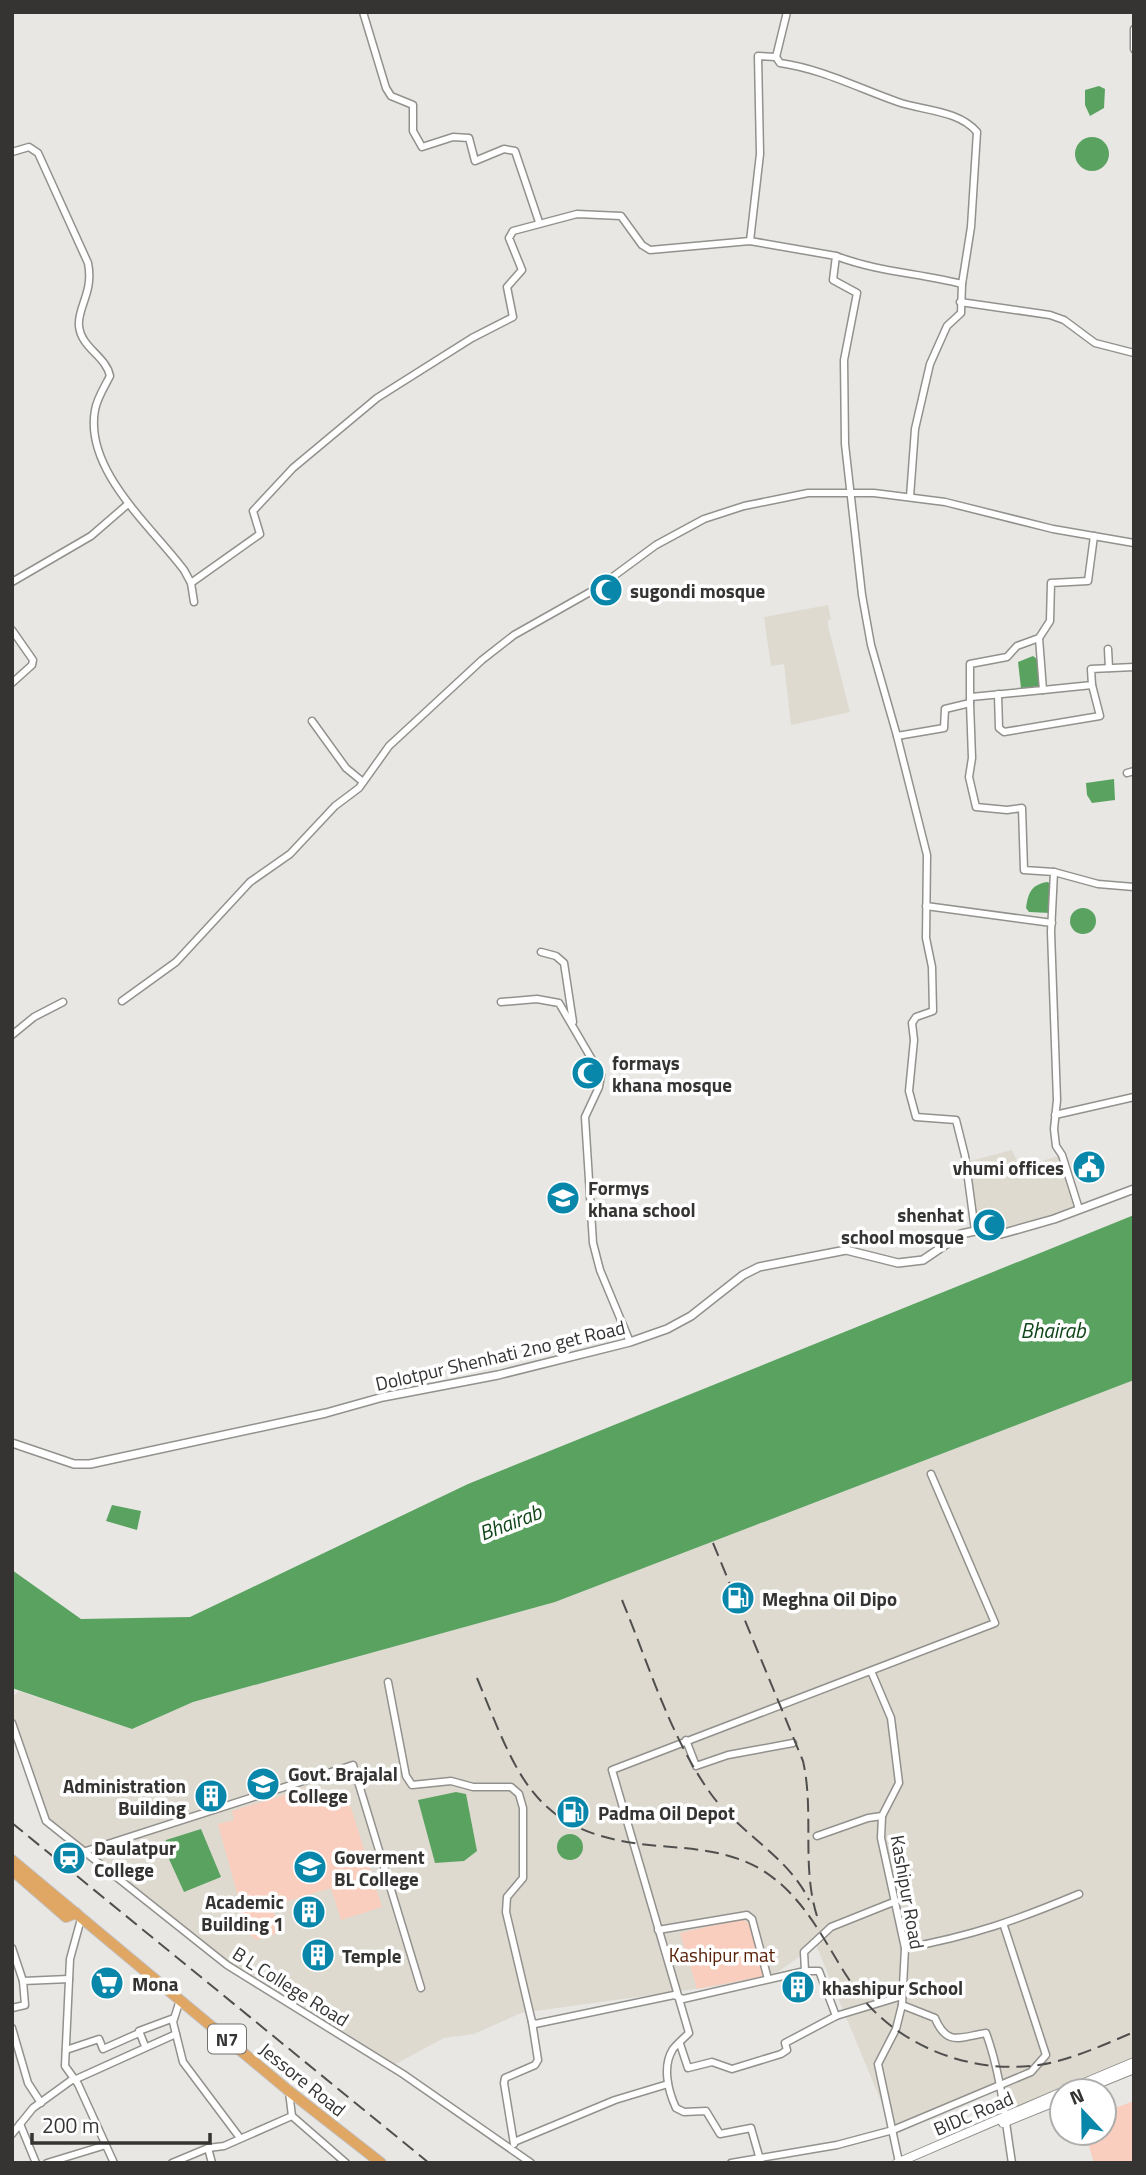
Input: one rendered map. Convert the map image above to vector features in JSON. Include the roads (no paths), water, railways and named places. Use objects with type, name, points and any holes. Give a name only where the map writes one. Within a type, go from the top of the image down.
[{"type":"highway","name":"Jessore Road","points":[[12,1860],[289,2091],[381,2163]]},
{"type":"highway","name":"Jessore Road","points":[[12,1870],[66,1917],[78,1916]]},
{"type":"main road","name":"BIDC Road","points":[[1099,2077],[1134,2062]]},
{"type":"main road","points":[[1114,2077],[1134,2069]]},
{"type":"main road","name":"BIDC Road","points":[[909,2163],[1048,2099]]},
{"type":"main road","name":"BIDC Road","points":[[898,2162],[1048,2104]]},
{"type":"street","points":[[363,12],[386,88],[391,96],[413,105],[413,131],[422,146],[453,137],[468,138],[475,161],[504,149],[514,151],[539,222]]},
{"type":"street","points":[[787,12],[776,57],[780,63],[806,67],[897,102],[941,112],[969,123],[977,132],[971,227],[962,284],[961,313],[947,326],[930,364],[915,429],[910,497]]},
{"type":"street","points":[[1134,29],[1134,49]]},
{"type":"street","points":[[750,241],[760,154],[758,56],[776,57]]},
{"type":"street","points":[[12,152],[29,147],[38,153],[88,263],[92,281],[78,323],[84,343],[108,368],[110,376],[95,408],[97,442],[102,462],[128,504],[163,542],[191,583],[194,602]]},
{"type":"street","points":[[191,583],[260,534],[253,512],[293,468],[377,398],[472,338],[513,317],[507,287],[522,270],[509,234],[539,222],[577,214],[621,216],[642,245],[650,250],[750,241],[836,257],[890,273],[912,272],[962,284]]},
{"type":"street","points":[[836,257],[833,280],[857,293],[844,360],[845,444],[862,595],[871,645],[927,855],[926,906],[933,1011],[916,1017],[912,1023],[914,1041],[909,1091],[916,1117],[956,1120],[965,1156],[975,1231]]},
{"type":"street","points":[[960,302],[1049,315],[1064,320],[1096,343],[1134,353]]},
{"type":"street","points":[[122,1001],[176,962],[250,882],[290,854],[335,806],[363,782],[389,746],[482,660],[514,635],[599,587],[656,545],[704,520],[744,506],[808,493],[851,492],[946,502],[1053,529],[1134,543]]},
{"type":"street","points":[[12,582],[91,536],[128,504]]},
{"type":"street","points":[[1094,536],[1088,581],[1051,583],[1050,621],[1039,638],[1017,646],[1007,657],[972,663],[969,671],[972,758],[970,777],[976,807],[1007,810],[1022,808],[1024,870],[1054,872],[1098,884],[1134,887]]},
{"type":"street","points":[[12,630],[33,660],[12,683]]},
{"type":"street","points":[[1039,638],[1043,690]]},
{"type":"street","points":[[1108,649],[1109,668]]},
{"type":"street","points":[[998,694],[999,728],[1004,732],[1100,716],[1090,670],[1134,667]]},
{"type":"street","points":[[897,736],[942,729],[945,709],[970,700],[998,694],[1092,685]]},
{"type":"street","points":[[312,721],[346,768],[363,782]]},
{"type":"street","points":[[1054,872],[1052,923],[1056,1146],[1062,1155],[1079,1209]]},
{"type":"street","points":[[926,906],[1052,923]]},
{"type":"street","points":[[541,952],[556,956],[564,963],[573,1024]]},
{"type":"street","points":[[501,1002],[537,999],[559,1003],[601,1075],[599,1087],[584,1117],[593,1243],[600,1270],[631,1342]]},
{"type":"street","points":[[12,1035],[34,1017],[63,1002]]},
{"type":"street","points":[[1055,1115],[1134,1097]]},
{"type":"street","name":"Dolotpur Shenhati 2no get Road","points":[[12,1442],[74,1464],[90,1464],[327,1413],[383,1397],[498,1376],[631,1342],[667,1329],[691,1316],[743,1275],[759,1267],[846,1250],[898,1263],[923,1260],[961,1234],[975,1231],[1001,1234],[1134,1189]]},
{"type":"street","points":[[761,2160],[751,2128],[720,2134],[706,2111],[684,2112],[676,2108],[667,2073],[673,2049],[689,2033],[611,1770],[995,1623],[931,1474]]},
{"type":"street","name":"Kashipur Road","points":[[871,1671],[891,1718],[899,1783],[882,1816],[883,1850],[905,1948],[902,2005],[896,2029],[878,2064],[898,2162]]},
{"type":"street","points":[[388,1682],[403,1763],[412,1785],[450,1781],[473,1787],[511,1787],[519,1794],[523,1808],[523,1878],[507,1897],[506,1912],[538,2060],[535,2065],[505,2078],[516,2152]]},
{"type":"street","name":"B L College Road","points":[[12,1723],[46,1821],[227,1965],[403,2074],[531,2163]]},
{"type":"street","points":[[686,1740],[696,1766],[728,1755],[793,1743]]},
{"type":"street","points":[[86,1851],[354,1765],[421,1988]]},
{"type":"street","points":[[817,1836],[868,1818],[882,1816]]},
{"type":"street","points":[[905,1948],[960,1938],[1004,1926],[1079,1894]]},
{"type":"street","points":[[805,1971],[804,1952],[831,1927],[896,1901]]},
{"type":"street","points":[[659,1930],[747,1915],[752,1919],[768,1979]]},
{"type":"street","points":[[78,1916],[70,1959],[65,2066],[114,2163]]},
{"type":"street","points":[[731,2163],[837,2145],[892,2130],[1031,2072],[1046,2055],[1035,2014],[1004,1926]]},
{"type":"street","points":[[12,1948],[23,1982],[25,2005],[12,2008]]},
{"type":"street","points":[[531,2022],[535,2024],[674,1995],[678,1998],[805,1971],[819,1971],[836,2016]]},
{"type":"street","points":[[23,1982],[69,1979]]},
{"type":"street","points":[[680,2044],[688,2068],[712,2062],[732,2069],[781,2054],[787,2050],[785,2043],[836,2016],[902,1996]]},
{"type":"street","points":[[180,2000],[174,2018],[183,2062],[240,2138]]},
{"type":"street","points":[[902,2005],[935,2018],[941,2034],[950,2039],[986,2033],[998,2066],[1012,2163]]},
{"type":"street","points":[[66,2050],[99,2039],[103,2049],[174,2018]]},
{"type":"street","points":[[12,2028],[28,2083],[40,2103]]},
{"type":"street","points":[[139,2033],[145,2046]]},
{"type":"street","points":[[12,2134],[40,2103],[74,2080],[176,2034]]},
{"type":"street","points":[[514,2142],[615,2100],[668,2084]]},
{"type":"street","points":[[289,2091],[292,2116],[346,2162]]},
{"type":"street","points":[[172,2163],[208,2148],[224,2146],[292,2116]]},
{"type":"street","points":[[20,2124],[36,2163]]},
{"type":"street","points":[[47,2163],[106,2145]]},
{"type":"street","points":[[208,2148],[212,2163]]},
{"type":"street","points":[[336,2163],[346,2162]]},
{"type":"water","points":[[1099,86],[1105,89],[1104,108],[1090,116],[1085,105],[1085,90]]},
{"type":"water","points":[[1092,137],[1104,142],[1109,154],[1104,166],[1092,171],[1080,166],[1075,154],[1080,142]]},
{"type":"water","points":[[1033,656],[1037,659],[1042,686],[1021,688],[1018,662]]},
{"type":"water","points":[[1114,779],[1115,800],[1092,803],[1087,795],[1086,783]]},
{"type":"water","points":[[1050,883],[1050,913],[1029,912],[1026,908],[1031,890]]},
{"type":"water","points":[[1083,908],[1092,912],[1096,921],[1092,930],[1083,934],[1074,930],[1070,921],[1074,912]]},
{"type":"water","name":"Bhairab","points":[[1134,1215],[1134,1380],[555,1602],[193,1702],[132,1729],[12,1688],[12,1570],[81,1619],[190,1617],[468,1484]]},
{"type":"water","points":[[112,1505],[141,1511],[137,1530],[106,1521]]},
{"type":"water","points":[[456,1792],[466,1794],[477,1851],[464,1861],[435,1863],[418,1800]]},
{"type":"water","points":[[201,1829],[221,1877],[184,1892],[164,1848],[166,1840]]},
{"type":"water","points":[[570,1834],[579,1838],[583,1847],[579,1856],[570,1860],[561,1856],[557,1847],[561,1838]]},
{"type":"railway","points":[[713,1543],[803,1761],[808,1801],[810,1882],[819,1922]]},
{"type":"railway","points":[[622,1600],[661,1700],[697,1772],[722,1808],[789,1870],[809,1900]]},
{"type":"railway","points":[[477,1678],[506,1747],[521,1774],[537,1797],[558,1816],[584,1830],[618,1840],[712,1852],[738,1859],[762,1870],[802,1906],[867,2004],[889,2024],[913,2040],[939,2053],[967,2062],[1025,2066],[1064,2059],[1134,2032]]},
{"type":"railway","points":[[12,1823],[429,2163]]},
{"type":"place","name":"sugondi mosque","points":[[606,590]]},
{"type":"place","name":"formays khana mosque","points":[[588,1073]]},
{"type":"place","name":"vhumi offices","points":[[1089,1167]]},
{"type":"place","name":"Formys khana school","points":[[563,1198]]},
{"type":"place","name":"shenhat school mosque","points":[[989,1225]]},
{"type":"place","name":"Meghna Oil Dipo","points":[[738,1598]]},
{"type":"place","name":"Govt. Brajalal College","points":[[263,1784]]},
{"type":"place","name":"Administration Building","points":[[211,1796]]},
{"type":"place","name":"Padma Oil Depot","points":[[573,1812]]},
{"type":"place","name":"Daulatpur College","points":[[69,1858]]},
{"type":"place","name":"Goverment BL College","points":[[310,1867]]},
{"type":"place","name":"Academic Building 1","points":[[309,1912]]},
{"type":"place","name":"Temple","points":[[318,1955]]},
{"type":"place","name":"Mona","points":[[107,1983]]},
{"type":"place","name":"khashipur School","points":[[798,1987]]},
{"type":"park label","name":"Kashipur mat","points":[[722,1954]]}]
